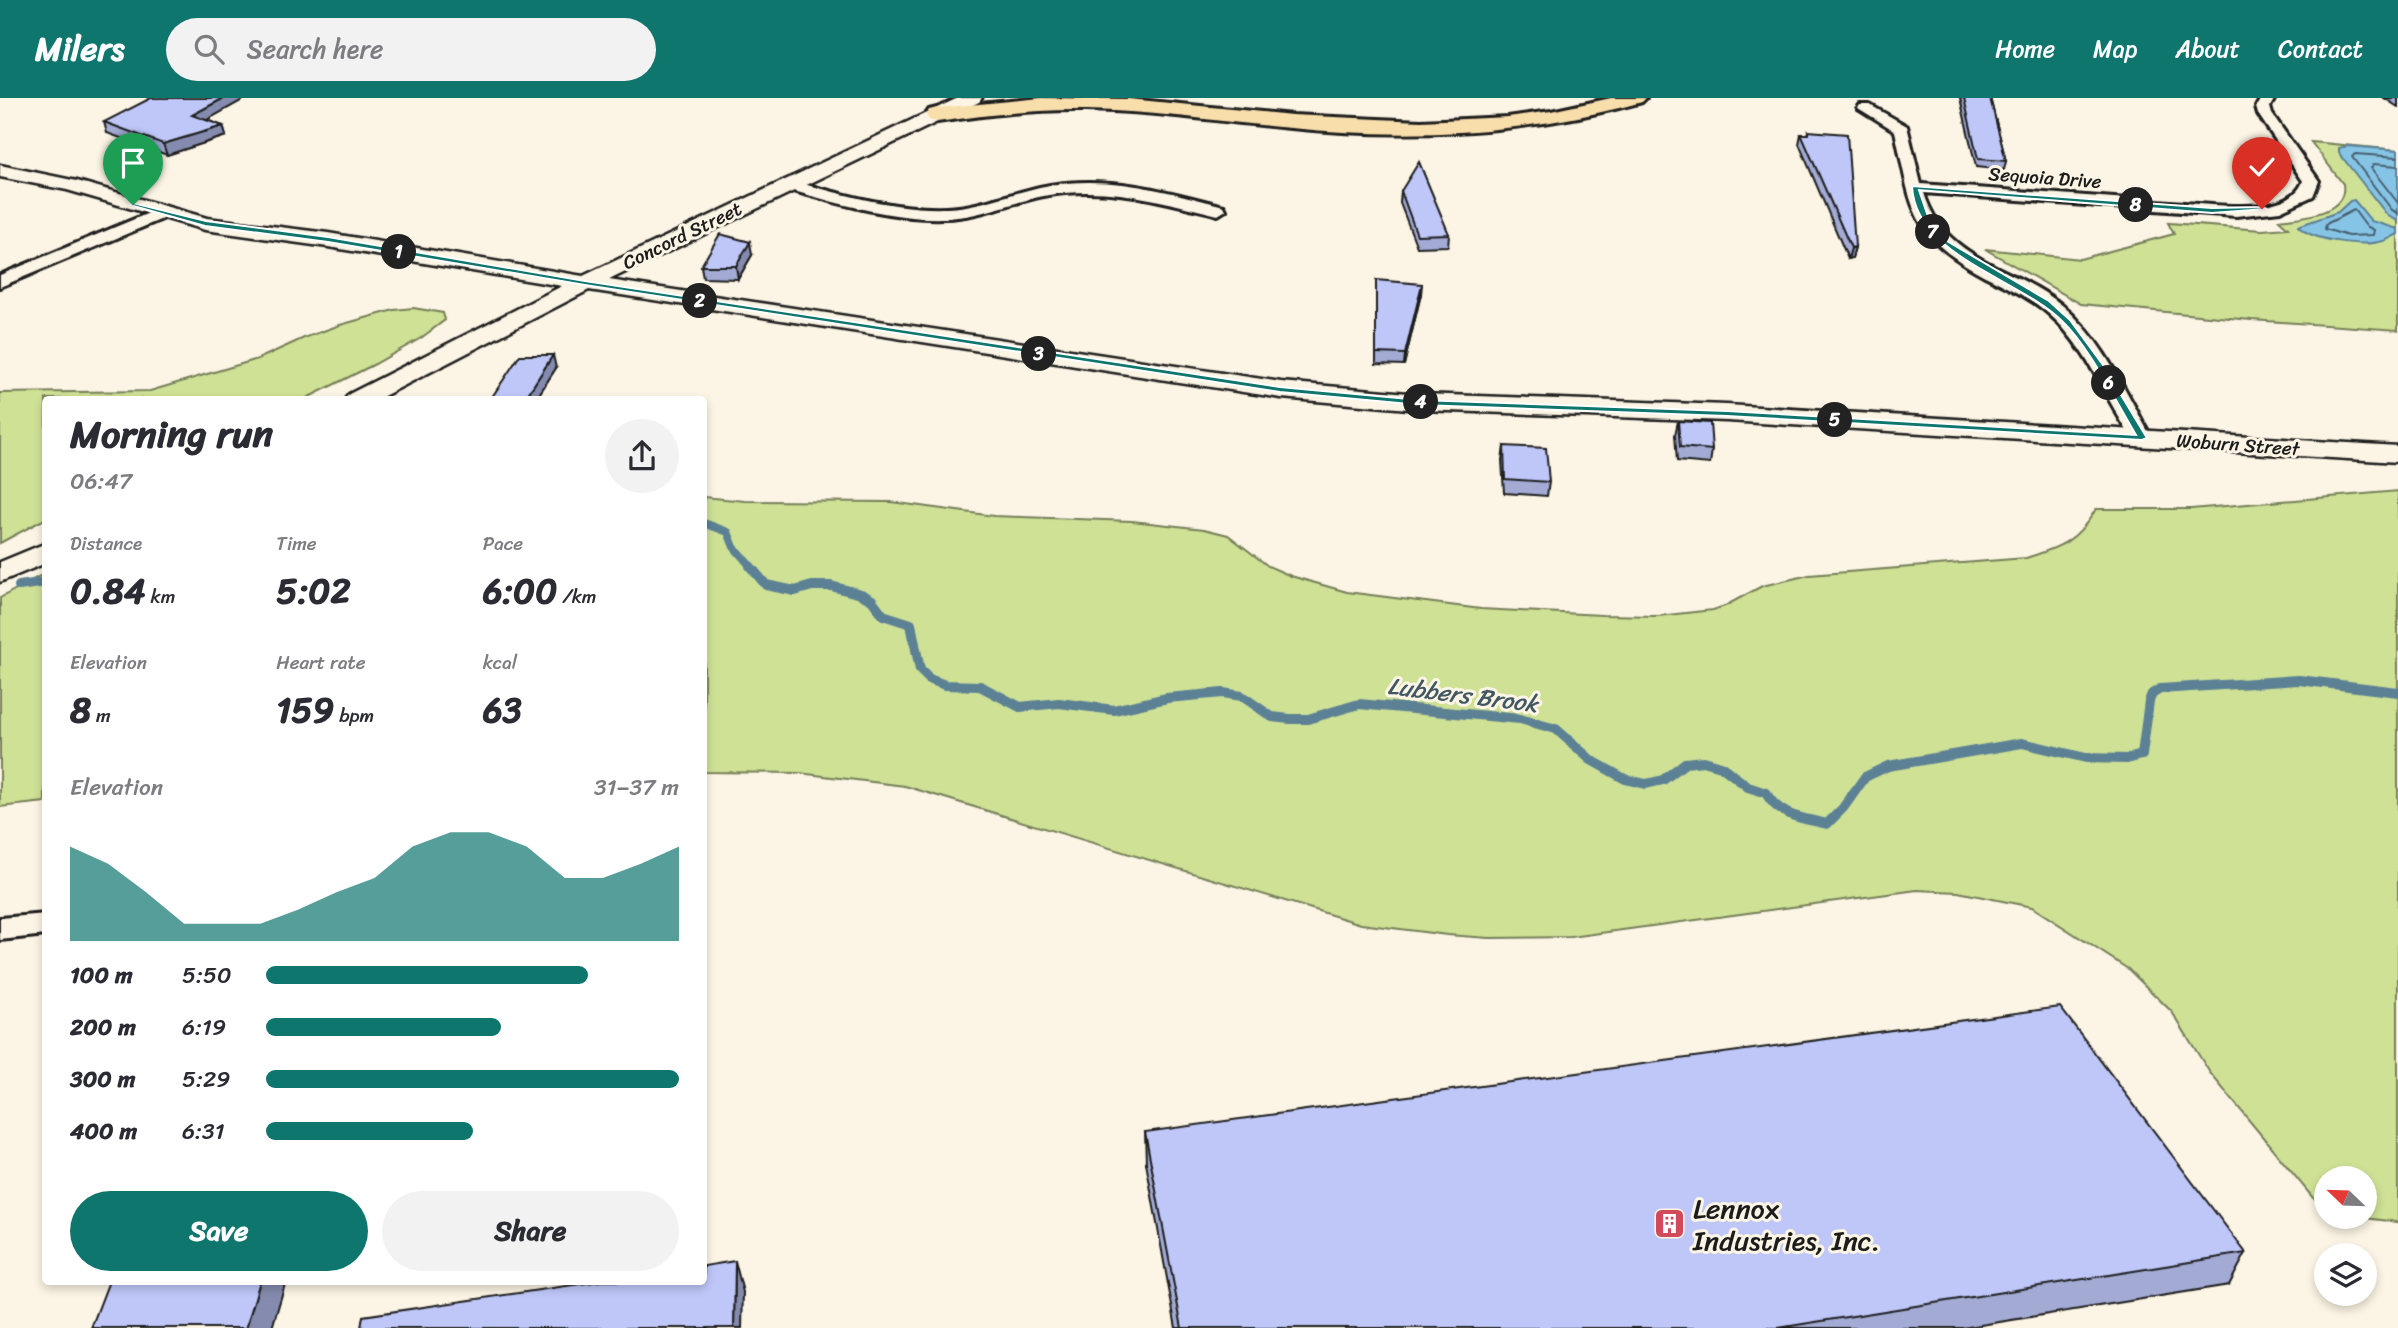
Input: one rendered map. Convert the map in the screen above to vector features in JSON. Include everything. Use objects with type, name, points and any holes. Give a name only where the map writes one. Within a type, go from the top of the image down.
[{"type":"highway","points":[[1132,98],[1242,116]]},
{"type":"highway","points":[[1194,98],[1293,113],[1398,119],[1486,114],[1546,98]]},
{"type":"highway","points":[[937,115],[1015,106],[1074,103],[1127,105],[1373,127],[1458,126],[1556,116],[1635,98]]},
{"type":"street","name":"Concord Street","points":[[364,396],[585,283],[973,98]]},
{"type":"street","name":"Sequoia Drive","points":[[1915,188],[2212,210],[2251,210],[2282,205],[2307,193],[2311,181],[2264,114],[2263,107],[2268,98]]},
{"type":"street","points":[[1865,108],[1902,130],[1915,188],[1928,225],[1944,243],[2046,302],[2068,322],[2099,365],[2142,438]]},
{"type":"street","name":"Woburn Street","points":[[0,171],[70,185],[205,224],[346,242],[585,283],[1178,375],[1330,395],[1463,404],[1727,413],[2398,454]]},
{"type":"street","points":[[788,185],[888,208],[929,213],[973,211],[1047,190],[1092,186],[1136,189],[1218,210]]},
{"type":"street","points":[[0,282],[161,213]]},
{"type":"street","points":[[0,573],[42,554]]},
{"type":"street","points":[[0,929],[42,924]]},
{"type":"green space","points":[[2311,142],[2398,150],[2398,330],[2081,304],[1985,249],[2080,259],[2174,234],[2168,223],[2262,230],[2288,228],[2279,220],[2321,212],[2338,202],[2343,194],[2343,184]]},
{"type":"green space","points":[[413,308],[443,313],[445,320],[421,338],[311,396],[42,396],[42,521],[0,543],[0,393],[150,391],[258,359],[340,325],[394,310]]},
{"type":"green space","points":[[2398,491],[2398,1222],[2377,1219],[2377,1166],[2314,1166],[2313,1198],[2210,1073],[2172,1012],[2128,969],[2032,907],[1958,892],[1917,890],[1571,937],[1489,938],[1447,935],[1361,924],[905,786],[799,773],[707,772],[707,497],[745,501],[891,502],[994,516],[1132,521],[1204,529],[1228,535],[1268,566],[1291,576],[1347,592],[1481,609],[1658,616],[1713,610],[1762,586],[1809,575],[2026,558],[2049,550],[2075,536],[2096,509],[2191,509]]},
{"type":"green space","points":[[42,575],[42,802],[0,807],[0,598]]},
{"type":"water","points":[[2348,146],[2398,150],[2398,221],[2388,216],[2339,153],[2339,148]]},
{"type":"water","points":[[2354,200],[2371,221],[2398,229],[2398,234],[2374,243],[2351,243],[2314,236],[2298,226],[2338,212]]},
{"type":"building","points":[[151,98],[224,98],[192,115],[223,126],[163,144],[104,122]]},
{"type":"building","points":[[1964,98],[1990,98],[2006,161],[1978,159]]},
{"type":"building","points":[[1808,131],[1847,134],[1855,247],[1851,248],[1801,134],[1808,134]]},
{"type":"building","points":[[1419,162],[1449,234],[1417,235],[1401,191]]},
{"type":"building","points":[[720,234],[750,242],[736,266],[701,266]]},
{"type":"building","points":[[1376,280],[1422,284],[1405,354],[1376,353]]},
{"type":"building","points":[[520,355],[553,355],[527,396],[493,396]]},
{"type":"building","points":[[1678,421],[1710,423],[1712,450],[1680,447]]},
{"type":"building","points":[[1504,446],[1546,448],[1549,482],[1505,479]]},
{"type":"building","name":"Lennox Industries, Inc.","points":[[2060,1007],[2246,1253],[1778,1328],[1182,1328],[1145,1132]]},
{"type":"building","points":[[735,1261],[734,1328],[361,1328],[363,1316],[573,1285],[707,1285],[707,1266]]},
{"type":"building","points":[[107,1285],[259,1285],[246,1328],[91,1328]]},
{"type":"waterway","name":"Lubbers Brook","points":[[707,524],[728,532],[734,547],[752,568]]},
{"type":"waterway","name":"Lubbers Brook","points":[[750,566],[766,585],[795,591],[812,586],[831,586],[861,594],[872,600],[883,615],[911,624],[920,670],[929,679],[945,685],[980,686],[1020,707],[1059,703],[1114,710],[1167,698],[1223,693],[1242,696],[1272,717],[1290,719],[1308,719],[1359,704],[1520,719],[1556,729],[1591,760],[1625,779],[1646,784],[1663,780],[1685,763],[1703,761],[1721,766],[1748,787],[1766,793],[1784,812],[1827,824],[1843,808],[1865,777],[1888,766],[2022,743],[2086,758],[2127,759],[2142,755],[2149,701],[2152,694],[2160,689],[2299,680],[2398,692]]},
{"type":"waterway","name":"Lubbers Brook","points":[[19,586],[42,583]]},
{"type":"place","name":"Lennox Industries, Inc.","points":[[1670,1224]]},
{"type":"route","points":[[133,205],[205,224],[358,244],[585,283],[1280,390],[1420,402],[1727,413],[2142,438],[2099,365],[2068,322],[2046,302],[1944,243],[1934,234],[1922,214],[1915,188],[2212,210],[2262,209]]}]
